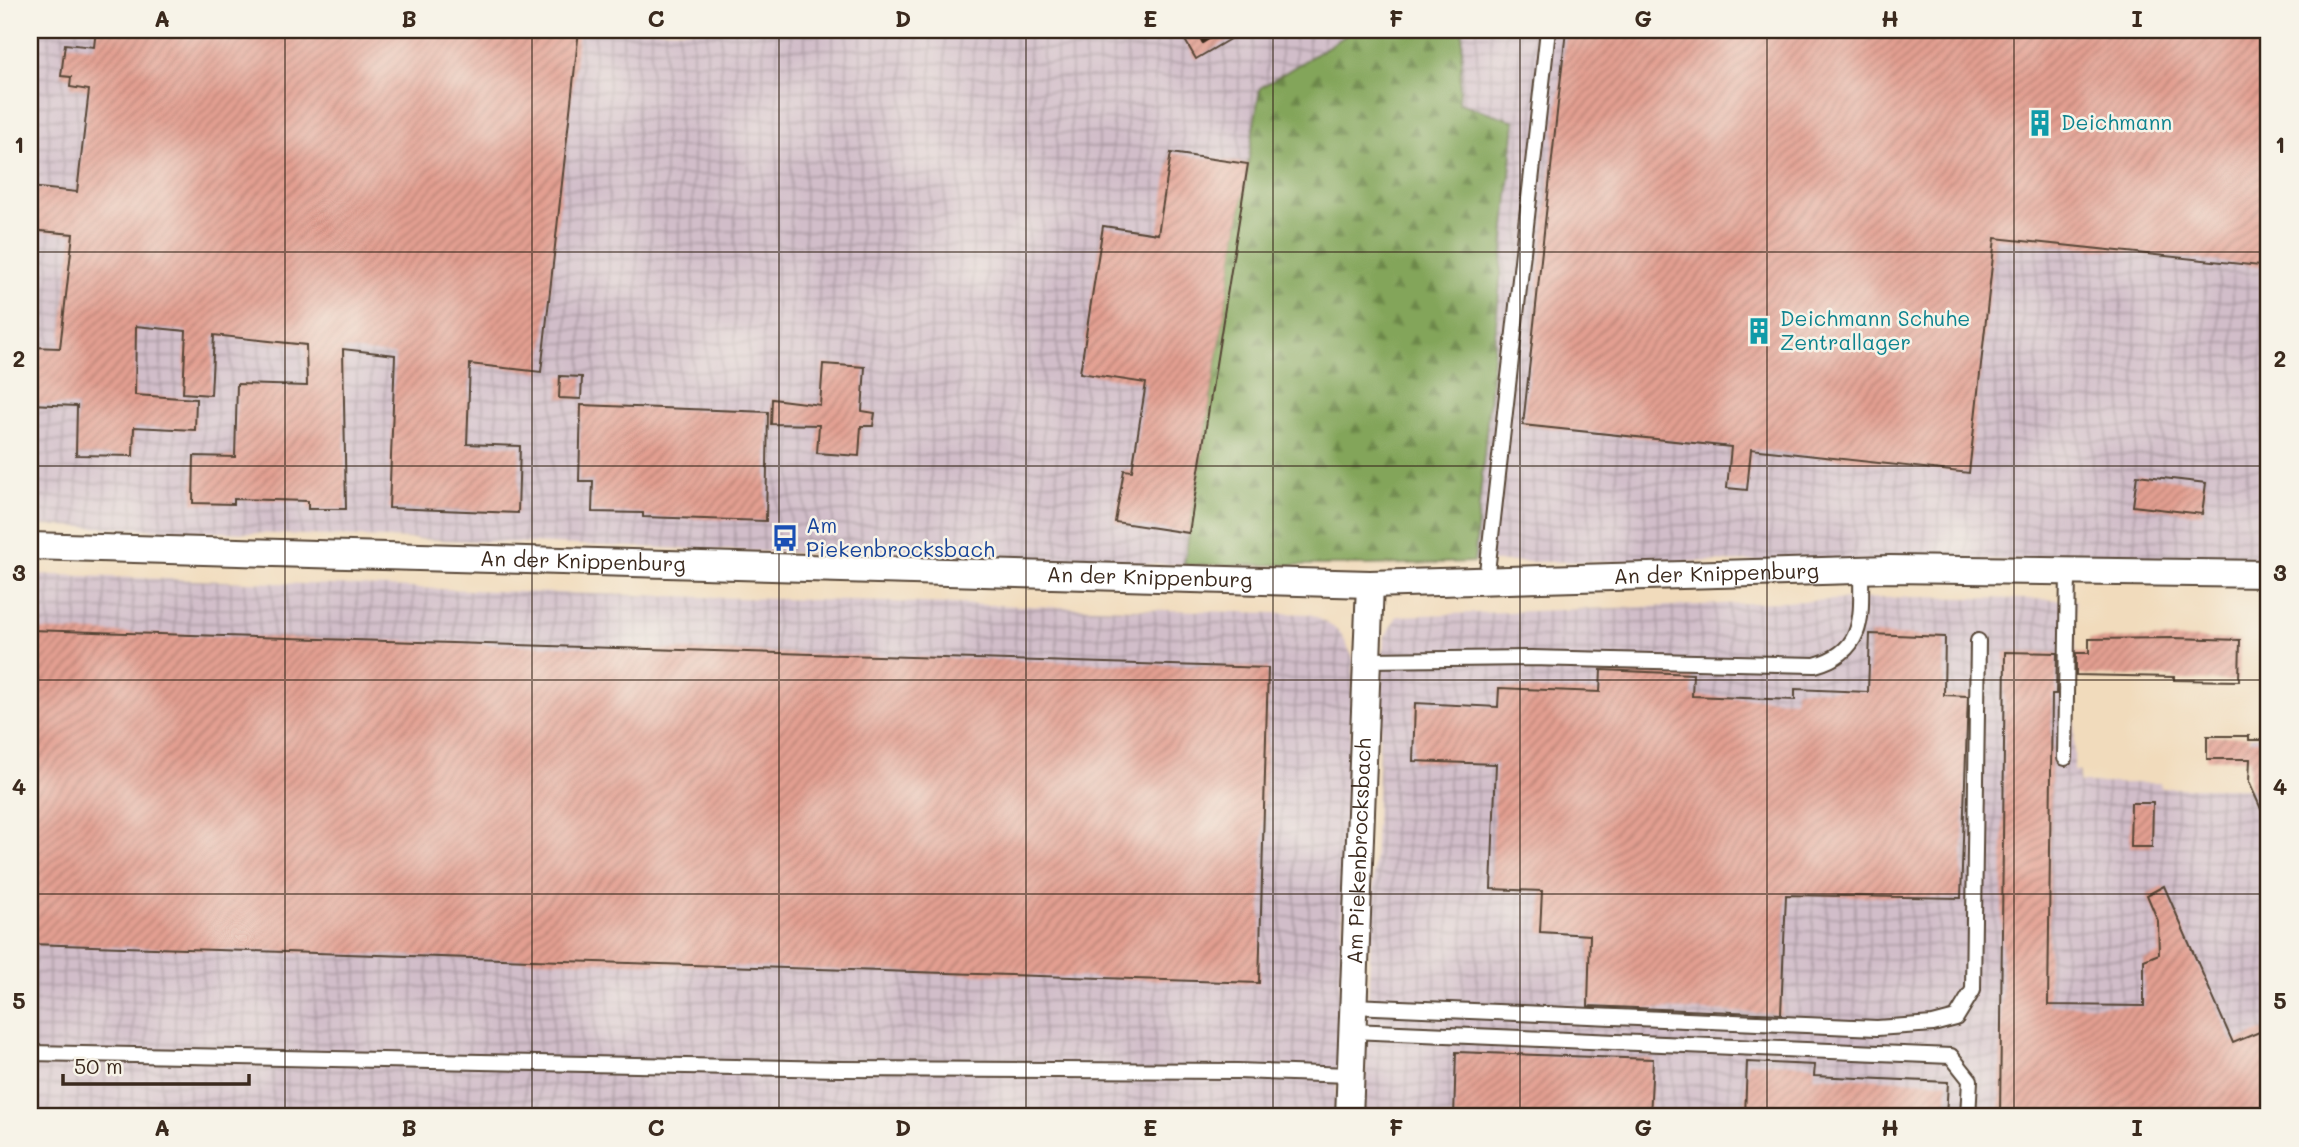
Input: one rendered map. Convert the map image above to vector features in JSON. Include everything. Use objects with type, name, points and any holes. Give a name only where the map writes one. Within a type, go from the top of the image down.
[{"type":"street","name":"An der Knippenburg","points":[[30,546],[1370,584],[1861,570],[2269,574]]},
{"type":"street","name":"Am Piekenbrocksbach","points":[[1349,1117],[1370,584]]},
{"type":"lane","points":[[1486,581],[1548,30]]},
{"type":"lane","points":[[1367,660],[1531,658],[1815,665],[1845,651],[1857,632],[1861,621],[1861,570]]},
{"type":"lane","points":[[2065,758],[2068,572]]},
{"type":"lane","points":[[1352,1019],[1877,1028],[1933,1024],[1956,1017],[1973,990],[1978,641]]},
{"type":"lane","points":[[1352,1019],[1951,1056],[1970,1080],[1968,1117]]},
{"type":"lane","points":[[30,1053],[840,1069],[1237,1071],[1350,1075]]},
{"type":"shaded area","points":[[30,30],[1355,30],[1260,88],[1184,565],[30,525]]},
{"type":"shaded area","points":[[1463,30],[2269,30],[2269,560],[1474,562],[1515,121],[1459,103]]},
{"type":"shaded area","points":[[30,574],[525,592],[1311,614],[1342,635],[1354,660],[1335,1117],[30,1117]]},
{"type":"shaded area","points":[[1912,597],[2076,600],[2074,771],[2080,772],[2079,783],[2160,783],[2161,788],[2251,788],[2250,736],[2269,736],[2269,1117],[1363,1117],[1384,638],[1397,616]]},
{"type":"green space","points":[[1355,30],[1463,30],[1459,103],[1515,121],[1474,562],[1184,565],[1260,88]]},
{"type":"building","points":[[96,30],[579,30],[541,372],[470,364],[467,444],[520,446],[518,513],[389,508],[395,355],[343,349],[346,509],[308,509],[308,501],[234,499],[234,504],[193,503],[194,456],[235,457],[237,384],[307,386],[306,345],[214,335],[211,395],[183,393],[186,331],[136,326],[135,395],[196,399],[195,430],[134,427],[133,456],[76,455],[77,406],[30,404],[30,347],[60,348],[73,234],[30,230],[30,187],[77,192],[89,90],[70,87],[71,77],[61,76],[65,44],[94,47]]},
{"type":"building","points":[[1179,30],[1245,30],[1196,59]]},
{"type":"building","name":"Deichmann Schuhe Zentrallager","points":[[1566,30],[2269,30],[2269,267],[1995,238],[1969,473],[1751,449],[1747,490],[1727,488],[1731,447],[1523,425]]},
{"type":"building","points":[[1171,153],[1248,164],[1189,533],[1115,522],[1124,470],[1132,471],[1146,383],[1080,373],[1103,226],[1158,234]]},
{"type":"building","points":[[823,364],[865,367],[862,411],[875,413],[873,426],[861,426],[859,456],[817,453],[819,425],[771,424],[772,399],[820,405]]},
{"type":"building","points":[[560,376],[582,377],[581,399],[559,398]]},
{"type":"building","points":[[581,405],[768,412],[766,521],[643,517],[643,513],[592,512],[593,481],[579,481]]},
{"type":"building","points":[[2137,475],[2206,483],[2202,514],[2133,506]]},
{"type":"building","points":[[30,630],[1268,668],[1259,983],[30,944]]},
{"type":"building","points":[[1870,634],[1945,637],[1944,695],[1968,696],[1961,898],[1786,895],[1781,1014],[1588,1006],[1590,935],[1540,932],[1542,891],[1491,889],[1496,764],[1413,761],[1415,703],[1498,707],[1499,688],[1600,692],[1601,670],[1693,674],[1692,696],[1795,700],[1795,689],[1868,692]]},
{"type":"building","points":[[2089,639],[2240,640],[2239,681],[2076,675],[2076,653],[2089,653]]},
{"type":"building","points":[[2005,652],[2057,653],[2056,694],[2052,694],[2048,1005],[2144,1006],[2144,960],[2159,954],[2158,921],[2147,895],[2164,886],[2233,1043],[2269,1028],[2269,1117],[2000,1117]]},
{"type":"building","points":[[2207,736],[2249,736],[2249,740],[2269,740],[2269,827],[2249,782],[2250,759],[2207,759]]},
{"type":"building","points":[[2131,803],[2153,803],[2152,847],[2130,847]]},
{"type":"building","points":[[1456,1052],[1653,1059],[1650,1117],[1454,1117]]},
{"type":"building","points":[[1747,1062],[1815,1065],[1814,1076],[1948,1082],[1946,1117],[1745,1117]]},
{"type":"railway","points":[[1201,42],[1221,30]]},
{"type":"place","name":"Deichmann","points":[[2040,123]]},
{"type":"place","name":"Deichmann Schuhe Zentrallager","points":[[1759,331]]},
{"type":"place","name":"Am Piekenbrocksbach","points":[[785,538]]}]
